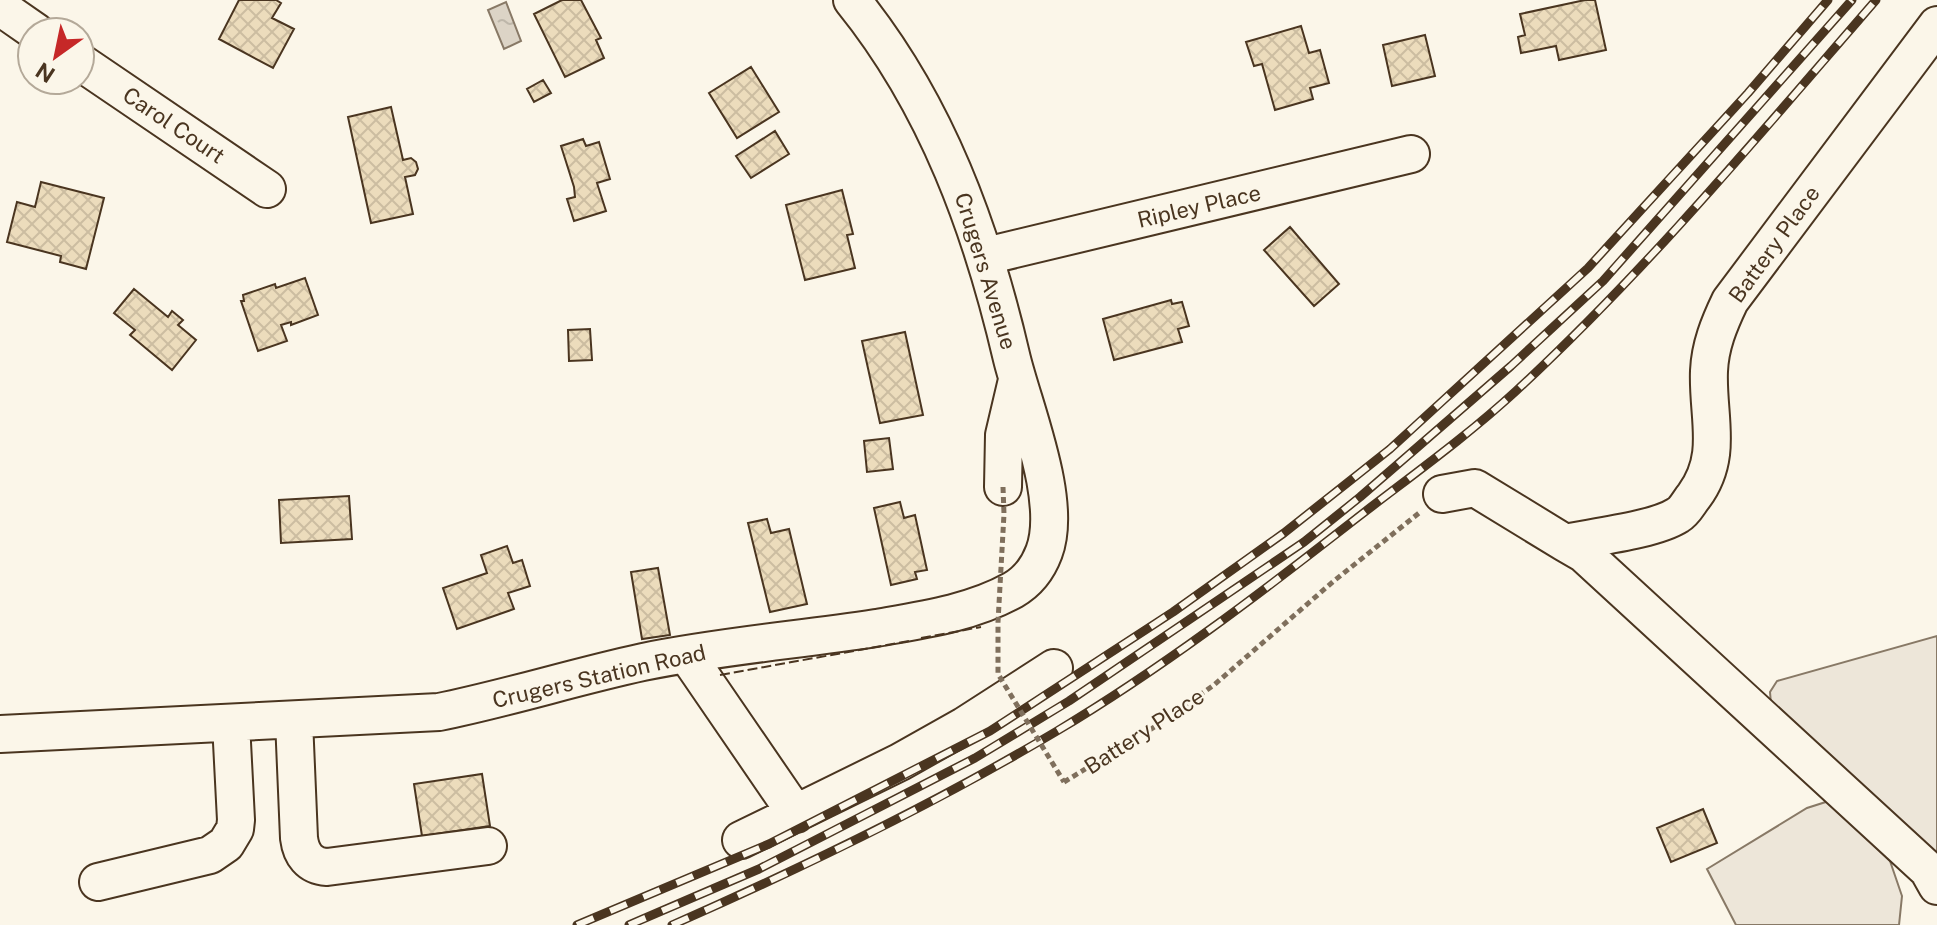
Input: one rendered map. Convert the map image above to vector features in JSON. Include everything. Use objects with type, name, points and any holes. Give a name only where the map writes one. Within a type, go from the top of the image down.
[{"type":"street","name":"Crugers Avenue","points":[[852,0],[895,61],[929,119],[958,179],[986,256],[1017,378]]},
{"type":"street","name":"Battery Place","points":[[1565,543],[1661,523],[1680,514],[1697,492],[1708,468],[1714,438],[1709,371],[1715,333],[1730,301],[1937,25]]},
{"type":"street","name":"Carol Court","points":[[96,73],[267,189]]},
{"type":"street","name":"Ripley Place","points":[[986,256],[1411,154]]},
{"type":"street","points":[[1003,487],[1004,435],[1017,378]]},
{"type":"street","name":"Crugers Station Road","points":[[0,734],[439,712],[494,701],[643,662],[917,621],[989,601],[1027,580],[1044,552],[1050,515],[1017,378]]},
{"type":"street","points":[[1442,494],[1475,488],[1584,554],[1928,870],[1937,886]]},
{"type":"street","points":[[687,655],[796,814]]},
{"type":"street","points":[[741,840],[926,748],[1054,668]]},
{"type":"street","points":[[294,720],[300,848],[310,862],[327,867],[488,846]]},
{"type":"street","points":[[98,882],[210,855],[226,844],[235,829],[236,820],[231,723]]},
{"type":"path","name":"Battery Place","points":[[1003,487],[998,674],[1064,782],[1156,726],[1214,685],[1335,580],[1442,494]]},
{"type":"shaded area","points":[[1937,636],[1937,854],[1771,704],[1770,692],[1777,681]]},
{"type":"shaded area","points":[[1829,801],[1890,861],[1902,896],[1899,925],[1736,925],[1707,869],[1807,808]]},
{"type":"water","points":[[506,2],[521,41],[504,49],[488,10]]},
{"type":"building","points":[[239,0],[276,0],[281,3],[272,18],[294,29],[273,68],[219,39]]},
{"type":"building","points":[[562,0],[581,0],[601,38],[596,40],[604,58],[565,77],[534,14]]},
{"type":"building","points":[[1595,0],[1606,50],[1559,60],[1556,46],[1521,53],[1518,37],[1525,35],[1520,14]]},
{"type":"building","points":[[1301,26],[1309,53],[1320,50],[1329,83],[1310,88],[1313,99],[1275,110],[1262,64],[1254,66],[1246,42]]},
{"type":"building","points":[[1425,35],[1435,76],[1392,86],[1383,45]]},
{"type":"building","points":[[751,67],[779,112],[737,138],[709,93]]},
{"type":"building","points":[[543,80],[551,93],[534,102],[527,89]]},
{"type":"building","points":[[391,107],[403,160],[411,158],[418,169],[415,175],[405,177],[413,214],[371,223],[348,117]]},
{"type":"building","points":[[775,131],[789,154],[751,178],[736,156]]},
{"type":"building","points":[[583,139],[586,146],[599,142],[610,179],[597,183],[606,211],[574,221],[567,199],[575,197],[574,187],[561,146]]},
{"type":"building","points":[[41,182],[104,198],[86,269],[60,262],[61,256],[7,242],[17,202],[35,207]]},
{"type":"building","points":[[842,190],[853,234],[847,235],[855,268],[805,280],[786,205]]},
{"type":"building","points":[[1290,227],[1339,284],[1314,306],[1264,250]]},
{"type":"building","points":[[305,278],[318,315],[291,325],[291,322],[281,325],[287,341],[258,351],[241,301],[244,301],[243,295]]},
{"type":"building","points":[[134,289],[168,317],[172,311],[183,320],[178,325],[196,340],[172,370],[130,335],[135,330],[114,313]]},
{"type":"building","points":[[1171,300],[1172,304],[1182,302],[1189,326],[1178,329],[1182,342],[1114,360],[1103,319]]},
{"type":"building","points":[[590,329],[592,360],[569,361],[568,330]]},
{"type":"building","points":[[905,332],[923,415],[880,423],[862,341]]},
{"type":"building","points":[[889,438],[893,469],[867,472],[864,441]]},
{"type":"building","points":[[349,496],[352,539],[281,543],[279,500]]},
{"type":"building","points":[[900,502],[904,518],[915,515],[927,570],[915,572],[917,579],[891,585],[874,508]]},
{"type":"building","points":[[767,519],[771,533],[789,529],[807,604],[770,612],[748,523]]},
{"type":"building","points":[[507,546],[513,563],[522,560],[530,586],[508,593],[514,609],[457,629],[443,588],[487,573],[481,555]]},
{"type":"building","points":[[658,568],[670,635],[642,639],[631,572]]},
{"type":"building","points":[[482,774],[490,826],[422,836],[414,784]]},
{"type":"building","points":[[1703,809],[1717,843],[1671,862],[1657,828]]},
{"type":"railway","points":[[577,925],[769,844],[990,731],[1173,612],[1284,533],[1390,449],[1588,268],[1748,93],[1828,0]]},
{"type":"railway","points":[[629,925],[759,869],[975,758],[1069,701],[1304,542],[1511,366],[1603,281],[1852,0]]},
{"type":"railway","points":[[672,925],[868,834],[1057,731],[1208,630],[1436,458],[1516,391],[1611,298],[1701,201],[1876,0]]},
{"type":"fence","points":[[921,638],[981,627]]},
{"type":"fence","points":[[720,675],[909,641]]}]
